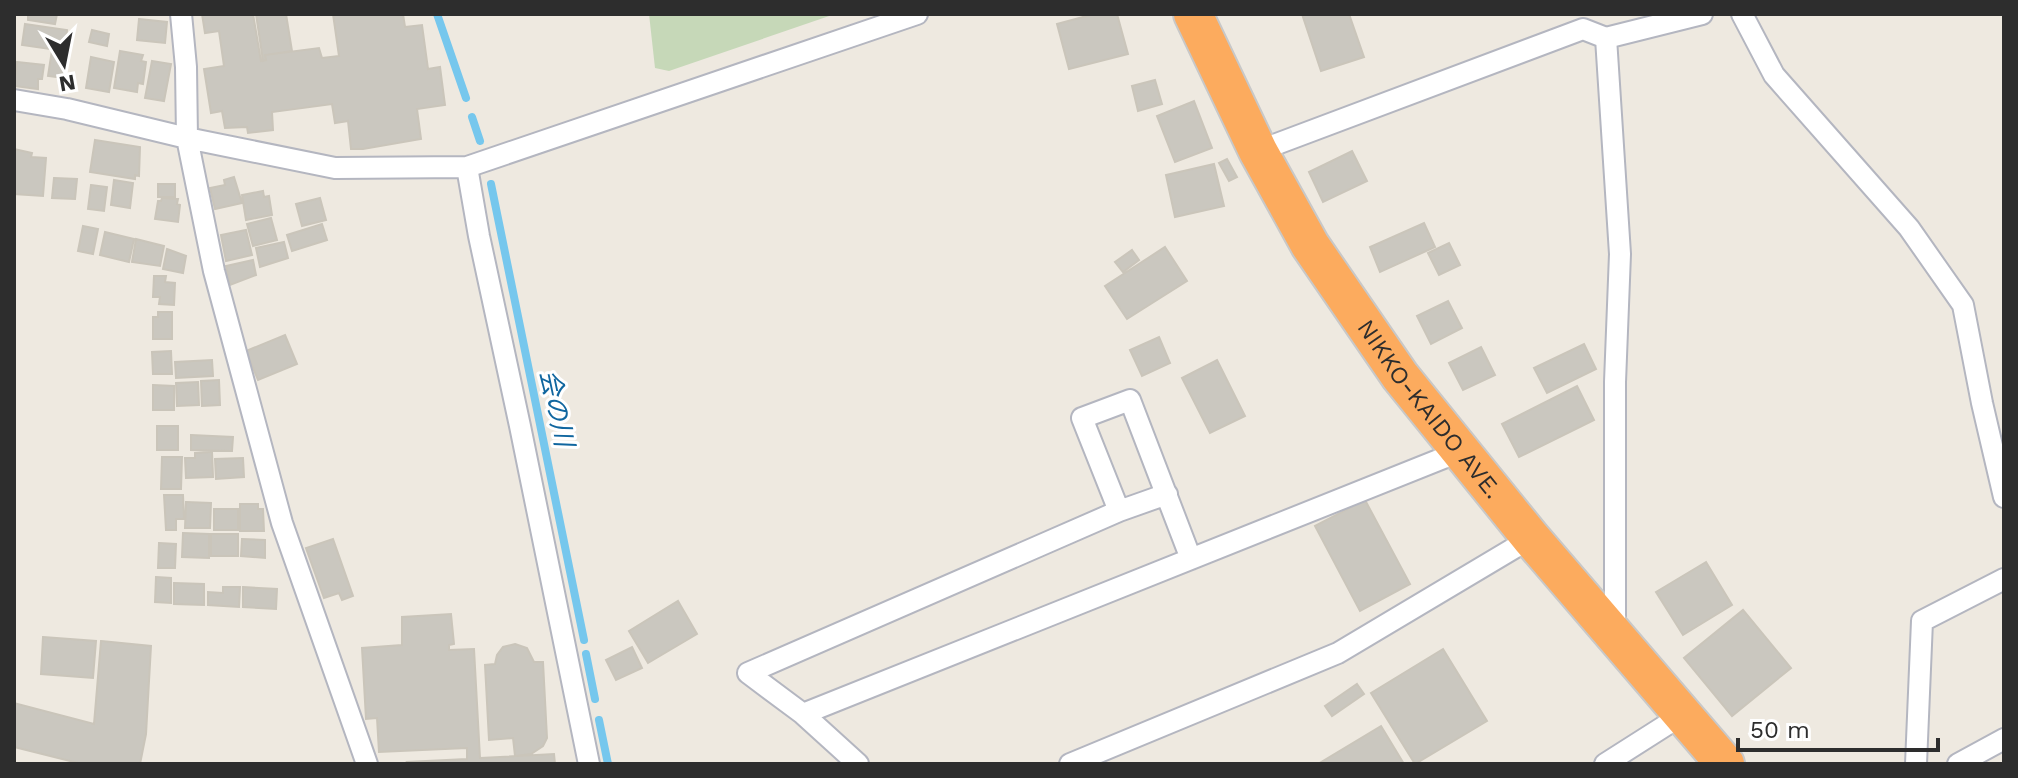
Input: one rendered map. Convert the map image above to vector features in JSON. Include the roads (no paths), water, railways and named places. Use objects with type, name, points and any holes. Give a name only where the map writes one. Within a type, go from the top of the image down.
[{"type":"highway","name":"NIKKO-KAIDO AVE.","points":[[1193,14],[1258,151],[1310,245],[1400,376],[1531,538],[1725,764]]},
{"type":"street","points":[[181,14],[186,67],[187,138],[214,271],[282,523],[367,764]]},
{"type":"street","points":[[14,100],[335,168],[467,167],[917,14]]},
{"type":"street","points":[[1258,151],[1583,29],[1606,38],[1702,14]]},
{"type":"street","points":[[1742,14],[1774,75],[1909,228],[1963,305],[2004,497]]},
{"type":"street","points":[[1606,38],[1620,254],[1615,382],[1615,634]]},
{"type":"street","points":[[467,167],[589,764]]},
{"type":"street","points":[[1119,511],[1082,418],[1130,400],[1191,559]]},
{"type":"street","points":[[803,714],[1461,451]]},
{"type":"street","points":[[858,764],[803,714],[748,673],[1119,511],[1167,494]]},
{"type":"street","points":[[1070,764],[1338,653],[1531,538]]},
{"type":"street","points":[[1916,764],[1922,621],[2004,579]]},
{"type":"street","points":[[1605,764],[1682,715]]},
{"type":"street","points":[[1958,764],[2004,739]]},
{"type":"waterway","name":"会の川","points":[[437,14],[466,98]]},
{"type":"waterway","name":"会の川","points":[[472,117],[480,141]]},
{"type":"waterway","name":"会の川","points":[[491,184],[584,640]]},
{"type":"waterway","name":"会の川","points":[[586,654],[595,699]]},
{"type":"waterway","name":"会の川","points":[[599,720],[608,764]]}]
